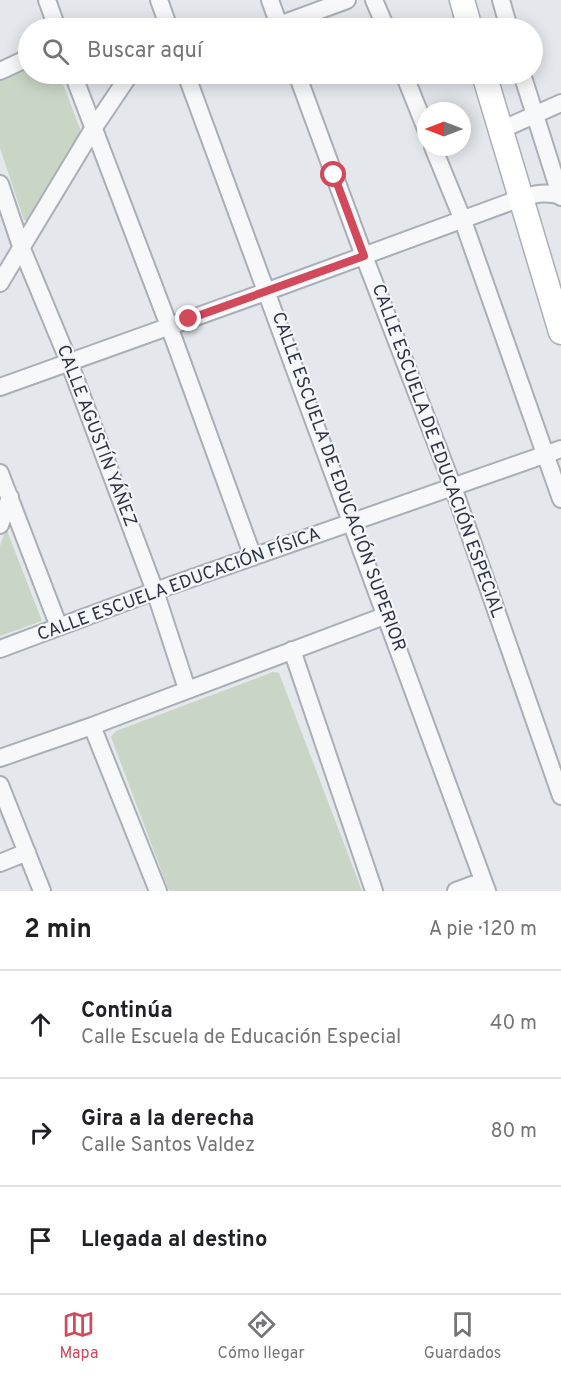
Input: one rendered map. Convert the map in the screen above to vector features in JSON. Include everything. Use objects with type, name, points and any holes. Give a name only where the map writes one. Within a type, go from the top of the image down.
[{"type":"street","points":[[47,0],[53,18]]},
{"type":"street","points":[[159,0],[163,18]]},
{"type":"street","points":[[270,0],[274,18]]},
{"type":"street","points":[[302,18],[347,0]]},
{"type":"street","points":[[374,0],[382,18]]},
{"type":"street","points":[[462,0],[467,18]]},
{"type":"street","points":[[501,0],[506,18]]},
{"type":"street","points":[[0,71],[18,63]]},
{"type":"street","points":[[77,84],[169,326],[253,557]]},
{"type":"street","points":[[0,283],[93,129],[123,84]]},
{"type":"street","name":"CALLE ESCUELA DE EDUCACIÓN SUPERIOR","points":[[190,84],[268,291],[485,886]]},
{"type":"street","name":"CALLE ESCUELA DE EDUCACIÓN ESPECIAL","points":[[301,84],[453,487],[561,796]]},
{"type":"street","points":[[408,84],[417,106]]},
{"type":"street","points":[[487,84],[561,332]]},
{"type":"street","points":[[525,84],[561,196]]},
{"type":"street","points":[[501,130],[561,103]]},
{"type":"street","points":[[437,156],[462,218],[561,499]]},
{"type":"street","name":"CALLE AGUSTÍN YÁÑEZ","points":[[0,184],[22,249],[69,362],[155,591],[188,688]]},
{"type":"street","points":[[0,387],[520,198],[538,193],[561,196]]},
{"type":"street","name":"CALLE ESCUELA EDUCACIÓN FÍSICA","points":[[0,649],[155,591],[561,449]]},
{"type":"street","points":[[0,473],[59,627]]},
{"type":"street","points":[[0,525],[10,497]]},
{"type":"street","points":[[0,758],[92,726],[387,615]]},
{"type":"street","points":[[292,650],[374,891]]},
{"type":"street","points":[[92,726],[158,891]]},
{"type":"street","points":[[0,785],[42,891]]},
{"type":"street","points":[[0,863],[27,852]]},
{"type":"street","points":[[456,891],[485,886]]},
{"type":"green space","points":[[18,70],[18,84],[63,84],[83,136],[30,220],[24,220],[0,148],[0,77]]},
{"type":"green space","points":[[6,528],[42,621],[0,636],[0,546]]},
{"type":"green space","points":[[273,672],[279,673],[362,891],[169,891],[111,737],[116,731]]},
{"type":"route","points":[[189,319],[364,256],[334,175]]}]
